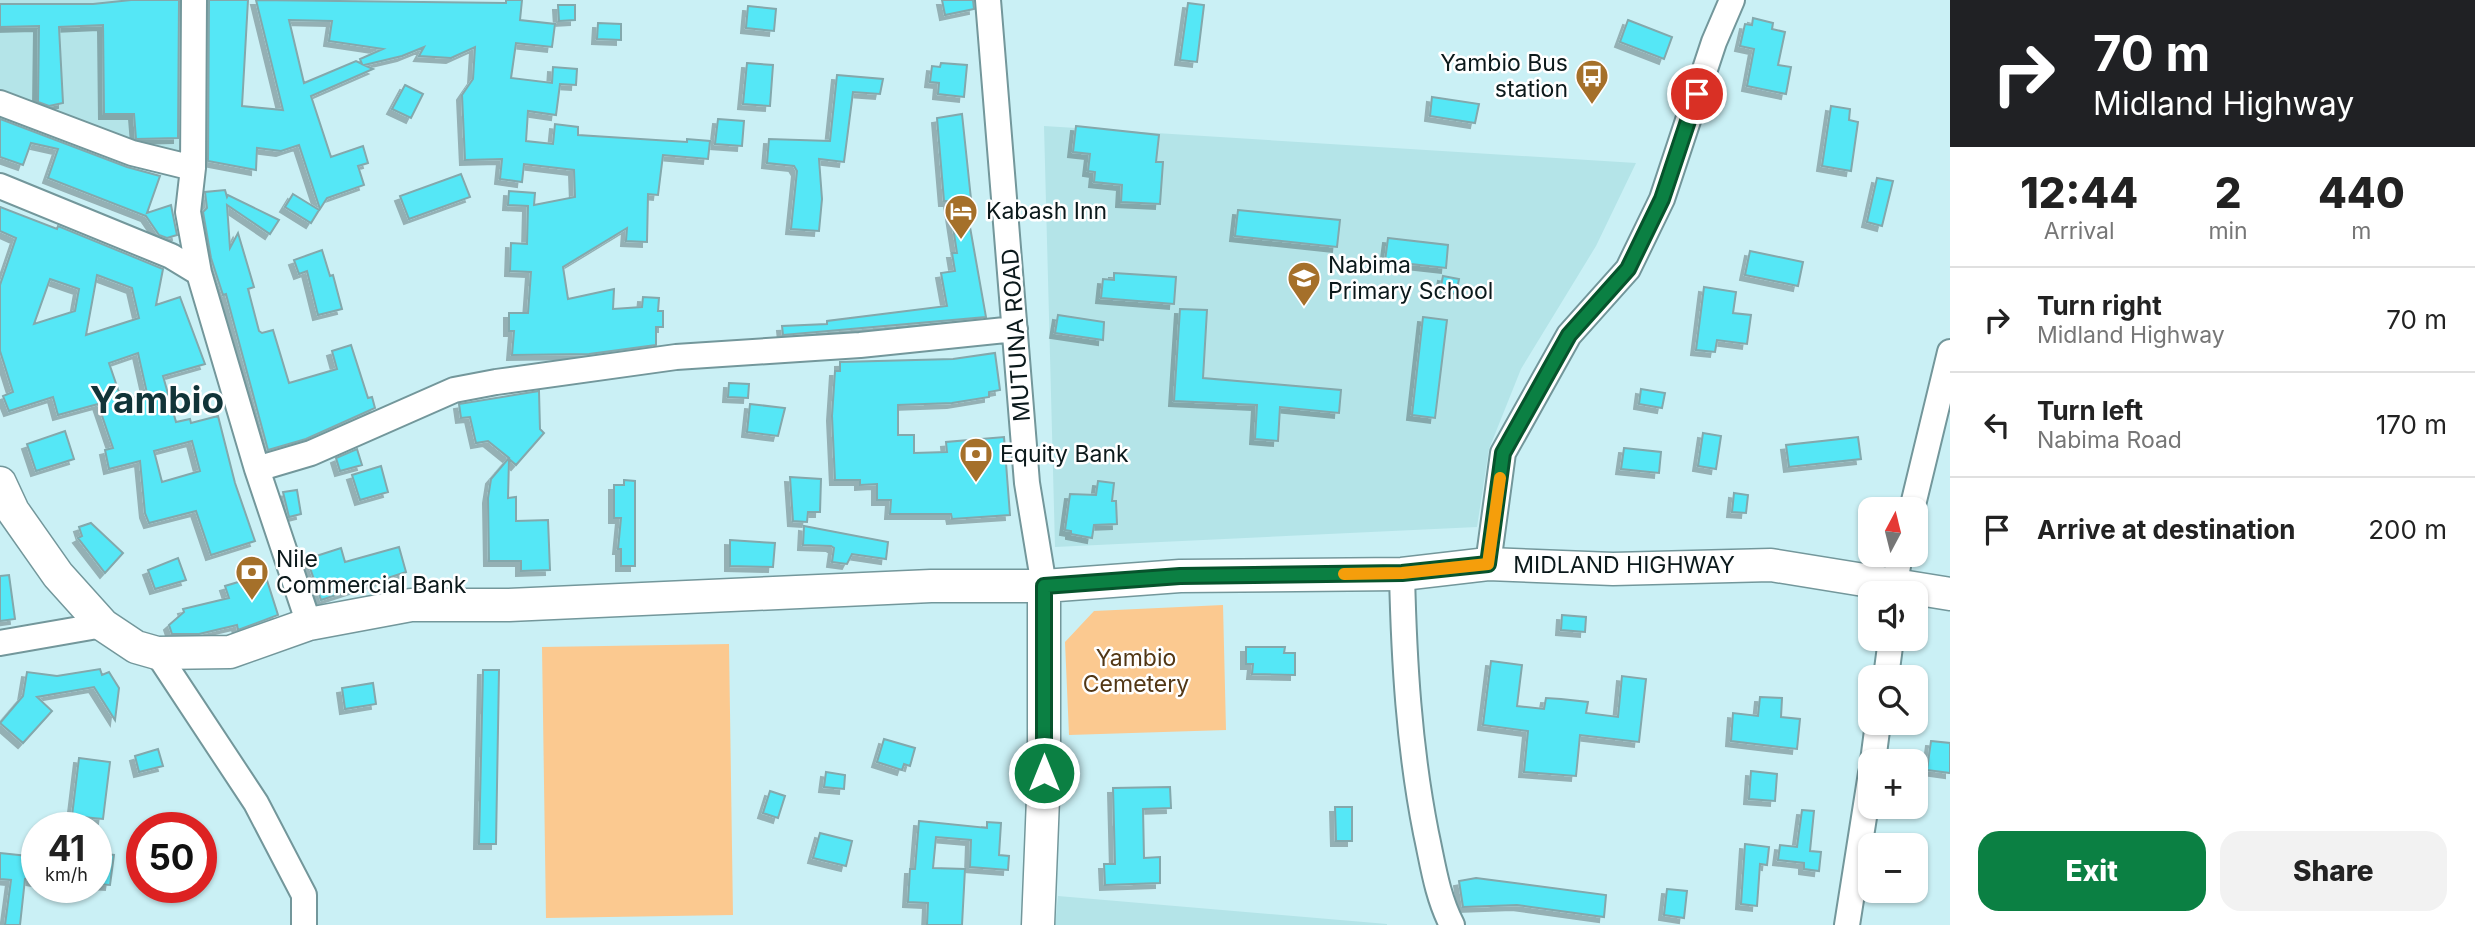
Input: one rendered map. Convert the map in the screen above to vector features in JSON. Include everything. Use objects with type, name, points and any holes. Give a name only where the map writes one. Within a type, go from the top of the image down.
[{"type":"main road","points":[[0,484],[13,511],[58,575],[103,625],[136,647],[157,653]]},
{"type":"main road","name":"MIDLAND HIGHWAY","points":[[157,653],[230,652],[309,624],[411,605],[509,605],[639,598],[761,596],[931,586],[1044,586],[1180,576],[1402,573],[1488,564],[1613,569],[1771,565],[1895,577],[1950,594]]},
{"type":"main road","points":[[1038,925],[1044,773],[1044,586]]},
{"type":"street","points":[[194,0],[193,168],[188,212],[199,273],[257,469],[309,624]]},
{"type":"street","name":"MUTUNA ROAD","points":[[988,0],[1027,483],[1044,586]]},
{"type":"street","points":[[1488,564],[1503,453],[1569,335],[1628,269],[1662,199],[1714,42],[1732,0]]},
{"type":"street","points":[[0,103],[132,153],[193,168]]},
{"type":"street","points":[[0,186],[171,256],[199,273]]},
{"type":"street","points":[[257,469],[311,453],[454,390],[496,382],[676,357],[860,345],[1015,329]]},
{"type":"street","points":[[1915,497],[1950,352]]},
{"type":"street","points":[[1402,573],[1404,665],[1417,784],[1440,901],[1452,925]]},
{"type":"street","points":[[0,643],[103,625]]},
{"type":"street","points":[[157,653],[256,803],[304,895],[304,925]]},
{"type":"street","points":[[1847,925],[1864,819]]},
{"type":"shaded area","points":[[0,0],[190,0],[185,161],[0,100]]},
{"type":"shaded area","name":"Nabima Primary School","points":[[1044,126],[1636,163],[1596,246],[1521,369],[1489,449],[1477,527],[1055,547]]},
{"type":"shaded area","points":[[1058,896],[1387,924],[1387,925],[1055,925]]},
{"type":"green space","name":"Yambio Cemetery","points":[[1223,605],[1226,730],[1069,735],[1065,642],[1094,611]]},
{"type":"green space","points":[[729,644],[733,915],[546,918],[542,647]]},
{"type":"building","points":[[131,0],[179,0],[178,138],[136,139],[134,114],[104,114],[103,25],[59,27],[63,103],[49,106],[38,102],[39,26],[0,27],[0,4],[93,4]]},
{"type":"building","points":[[209,0],[248,0],[242,106],[283,110],[256,0],[506,3],[506,0],[522,0],[520,20],[555,24],[552,47],[516,43],[511,78],[552,83],[553,67],[577,69],[576,85],[560,84],[556,115],[528,111],[526,141],[553,144],[555,124],[578,127],[578,135],[710,141],[708,159],[663,155],[658,195],[648,194],[647,242],[626,241],[627,228],[563,267],[568,299],[614,289],[613,309],[642,307],[643,297],[659,298],[658,311],[663,311],[663,327],[656,327],[656,345],[589,354],[512,355],[514,331],[509,331],[509,313],[528,313],[531,272],[510,271],[511,243],[527,244],[528,206],[508,205],[509,191],[535,193],[534,205],[575,197],[574,170],[524,164],[522,182],[500,179],[502,159],[465,160],[462,95],[473,79],[475,47],[451,58],[419,56],[424,47],[402,56],[364,65],[373,69],[311,96],[331,157],[363,146],[368,163],[358,166],[364,185],[327,198],[320,209],[299,145],[281,151],[257,148],[256,170],[208,161]],"holes":[[[289,20],[332,21],[329,41],[383,49],[360,59],[362,64],[356,61],[304,83]]]},
{"type":"building","points":[[942,0],[973,0],[974,9],[945,15]]},
{"type":"building","points":[[1188,3],[1204,5],[1197,62],[1180,60]]},
{"type":"building","points":[[558,5],[575,5],[575,20],[559,21]]},
{"type":"building","points":[[748,6],[776,9],[774,31],[746,28]]},
{"type":"building","points":[[1753,18],[1773,23],[1772,29],[1785,32],[1778,65],[1791,67],[1786,94],[1747,86],[1754,49],[1740,46],[1745,24],[1752,25]]},
{"type":"building","points":[[1628,20],[1672,37],[1664,59],[1620,42]]},
{"type":"building","points":[[598,23],[621,24],[621,40],[597,39]]},
{"type":"building","points":[[747,63],[773,65],[770,106],[743,104]]},
{"type":"building","points":[[941,63],[967,65],[964,97],[938,94],[939,83],[930,82],[932,66],[940,67]]},
{"type":"building","points":[[837,75],[883,79],[880,94],[853,92],[844,162],[819,159],[822,199],[819,231],[791,229],[797,171],[794,166],[767,163],[769,139],[830,141]]},
{"type":"building","points":[[405,85],[423,94],[411,118],[392,109]]},
{"type":"building","points":[[1432,97],[1479,104],[1475,123],[1430,116]]},
{"type":"building","points":[[1831,106],[1850,109],[1849,120],[1858,122],[1851,171],[1822,166]]},
{"type":"building","points":[[962,114],[971,199],[965,199],[986,317],[783,335],[782,326],[827,324],[827,321],[947,306],[941,273],[955,271],[952,253],[957,253],[949,201],[944,201],[937,118]]},
{"type":"building","points":[[0,119],[127,167],[160,176],[147,213],[171,205],[177,235],[167,238],[159,235],[146,216],[48,178],[58,149],[31,143],[23,165],[0,157]]},
{"type":"building","points":[[718,119],[744,121],[742,146],[715,144]]},
{"type":"building","points":[[1076,126],[1159,135],[1156,162],[1163,162],[1160,204],[1121,202],[1122,185],[1094,182],[1095,172],[1088,171],[1090,154],[1073,152]]},
{"type":"building","points":[[461,174],[470,197],[409,219],[400,196]]},
{"type":"building","points":[[1877,178],[1893,181],[1882,226],[1867,222]]},
{"type":"building","points":[[225,190],[227,197],[228,195],[279,220],[270,234],[227,205],[230,248],[238,233],[254,287],[248,289],[259,331],[262,333],[273,330],[289,383],[337,369],[332,351],[351,345],[368,398],[372,397],[375,408],[306,439],[268,450],[226,294],[223,295],[211,258],[203,212],[207,208],[205,192]]},
{"type":"building","points":[[293,194],[319,210],[311,223],[285,207]]},
{"type":"building","points":[[0,207],[57,229],[58,226],[163,269],[156,305],[180,297],[205,364],[163,376],[176,422],[190,419],[191,423],[218,416],[235,483],[255,541],[211,555],[196,511],[149,523],[145,513],[140,461],[109,469],[105,450],[113,448],[98,404],[58,415],[53,397],[9,411],[3,396],[13,392],[0,351],[0,285],[16,238],[0,231]],"holes":[[[97,275],[132,288],[139,318],[86,335]],[[50,279],[79,289],[75,311],[34,324]],[[138,353],[147,393],[122,401],[109,363]],[[192,441],[200,471],[162,482],[154,451]]]},
{"type":"building","points":[[1238,210],[1340,220],[1337,247],[1235,236]]},
{"type":"building","points":[[1388,238],[1448,245],[1446,268],[1385,261]]},
{"type":"building","points":[[322,250],[330,276],[333,275],[342,309],[318,315],[307,271],[299,274],[294,260]]},
{"type":"building","points":[[1750,251],[1803,262],[1798,286],[1745,275]]},
{"type":"building","points":[[1114,273],[1176,277],[1174,304],[1101,298],[1103,279],[1114,280]]},
{"type":"building","points":[[1443,276],[1459,279],[1456,294],[1440,291]]},
{"type":"building","points":[[1704,287],[1736,292],[1733,313],[1751,315],[1747,344],[1717,340],[1715,352],[1696,350]]},
{"type":"building","points":[[1180,309],[1207,310],[1203,378],[1341,390],[1339,413],[1280,407],[1278,441],[1255,439],[1257,405],[1174,401]]},
{"type":"building","points":[[1058,315],[1104,322],[1103,340],[1055,333]]},
{"type":"building","points":[[1423,317],[1447,320],[1435,418],[1412,415]]},
{"type":"building","points":[[995,353],[1000,390],[989,392],[989,397],[952,403],[898,405],[898,435],[914,435],[914,453],[947,452],[946,442],[1004,437],[1010,515],[952,519],[951,514],[890,514],[891,500],[877,500],[877,484],[860,485],[860,480],[835,480],[832,416],[835,371],[840,371],[840,362],[953,359]]},
{"type":"building","points":[[729,383],[749,384],[748,398],[728,397]]},
{"type":"building","points":[[1641,389],[1665,393],[1662,408],[1639,404]]},
{"type":"building","points":[[539,391],[540,429],[544,433],[516,465],[509,459],[508,498],[516,497],[516,521],[548,520],[550,570],[521,571],[521,561],[489,561],[488,498],[491,479],[509,458],[488,441],[476,443],[470,417],[461,418],[459,404]]},
{"type":"building","points":[[750,404],[785,408],[778,436],[747,432]]},
{"type":"building","points":[[65,431],[74,459],[36,471],[27,444]]},
{"type":"building","points":[[1703,433],[1721,436],[1716,469],[1698,466]]},
{"type":"building","points":[[1858,437],[1861,459],[1789,467],[1786,445]]},
{"type":"building","points":[[1624,448],[1661,452],[1659,473],[1621,469]]},
{"type":"building","points":[[357,449],[362,465],[340,471],[336,458]]},
{"type":"building","points":[[381,466],[388,492],[360,500],[352,475]]},
{"type":"building","points":[[790,477],[821,479],[820,512],[808,512],[807,522],[793,521]]},
{"type":"building","points":[[624,480],[635,481],[635,566],[621,566],[621,549],[618,549],[621,518],[614,518],[614,485],[624,485]]},
{"type":"building","points":[[1098,481],[1114,483],[1112,501],[1116,501],[1117,524],[1094,525],[1092,538],[1071,534],[1071,531],[1065,530],[1070,494],[1096,495]]},
{"type":"building","points":[[297,490],[301,514],[289,517],[283,492]]},
{"type":"building","points":[[1734,493],[1748,495],[1746,513],[1732,512]]},
{"type":"building","points":[[91,523],[123,553],[105,573],[78,538],[82,536],[79,527]]},
{"type":"building","points":[[804,526],[888,542],[886,559],[852,554],[847,564],[832,562],[834,548],[831,546],[803,545]]},
{"type":"building","points":[[730,540],[775,543],[773,567],[730,566]]},
{"type":"building","points":[[399,547],[406,572],[321,600],[307,559],[341,548],[345,562]]},
{"type":"building","points":[[178,558],[186,580],[155,589],[148,570]]},
{"type":"building","points":[[265,574],[278,615],[238,630],[237,625],[199,634],[172,634],[169,625],[184,612],[183,609],[229,598],[225,586]]},
{"type":"building","points":[[9,575],[15,619],[0,621],[0,576]]},
{"type":"building","points":[[1562,615],[1586,617],[1585,632],[1561,630]]},
{"type":"building","points":[[1246,647],[1285,647],[1284,653],[1295,653],[1295,675],[1252,674],[1253,664],[1246,664]]},
{"type":"building","points":[[1491,661],[1522,665],[1517,706],[1544,709],[1546,698],[1561,699],[1588,702],[1586,713],[1618,717],[1622,676],[1646,679],[1639,742],[1580,735],[1576,776],[1524,772],[1528,731],[1483,725]]},
{"type":"building","points":[[100,669],[102,675],[109,672],[119,688],[115,720],[94,687],[37,697],[52,711],[23,743],[0,723],[23,696],[27,672],[57,676]]},
{"type":"building","points":[[483,670],[499,670],[496,844],[479,844]]},
{"type":"building","points":[[373,683],[376,704],[345,709],[342,688]]},
{"type":"building","points":[[1760,697],[1782,698],[1781,717],[1800,719],[1797,749],[1731,741],[1733,713],[1758,716]]},
{"type":"building","points":[[884,739],[915,748],[910,766],[904,764],[902,770],[877,762]]},
{"type":"building","points":[[1931,741],[1950,743],[1950,773],[1928,770]]},
{"type":"building","points":[[158,749],[163,766],[139,772],[135,756]]},
{"type":"building","points":[[79,758],[110,762],[104,812],[72,812]]},
{"type":"building","points":[[1751,771],[1777,774],[1775,801],[1749,799]]},
{"type":"building","points":[[826,772],[845,775],[844,789],[824,787]]},
{"type":"building","points":[[1170,787],[1171,808],[1143,809],[1144,858],[1160,857],[1160,883],[1105,885],[1104,864],[1115,864],[1113,788]]},
{"type":"building","points":[[770,791],[785,796],[778,818],[763,813]]},
{"type":"building","points":[[1335,807],[1352,807],[1352,841],[1336,841]]},
{"type":"building","points":[[1802,810],[1814,811],[1810,851],[1821,852],[1819,871],[1804,869],[1804,863],[1778,860],[1780,845],[1797,847]]},
{"type":"building","points":[[919,821],[987,828],[987,822],[1001,823],[999,855],[1009,856],[1008,870],[970,867],[971,840],[936,837],[933,868],[965,869],[962,925],[927,925],[928,903],[908,902],[910,869],[915,869]]},
{"type":"building","points":[[820,833],[852,841],[846,866],[813,858]]},
{"type":"building","points":[[1745,844],[1769,847],[1767,865],[1760,864],[1757,906],[1741,904]]},
{"type":"building","points":[[0,853],[21,855],[20,925],[5,925],[11,880],[0,879]]},
{"type":"building","points":[[1476,878],[1606,895],[1604,917],[1517,905],[1463,907],[1459,881]]},
{"type":"building","points":[[1667,889],[1687,891],[1684,918],[1664,915]]},
{"type":"slow traffic","points":[[1344,574],[1402,573],[1488,564],[1500,478]]},
{"type":"place","name":"Yambio Bus station","points":[[1592,106]]},
{"type":"place","name":"Kabash Inn","points":[[961,241]]},
{"type":"place","name":"Nabima Primary School","points":[[1304,308]]},
{"type":"place","name":"Equity Bank","points":[[976,484]]},
{"type":"place","name":"Nile Commercial Bank","points":[[252,602]]},
{"type":"district","name":"Yambio","points":[[157,400]]},
{"type":"route","points":[[1044,773],[1044,586],[1180,576],[1402,573],[1488,564],[1503,453],[1569,335],[1628,269],[1662,199],[1697,94]]}]
